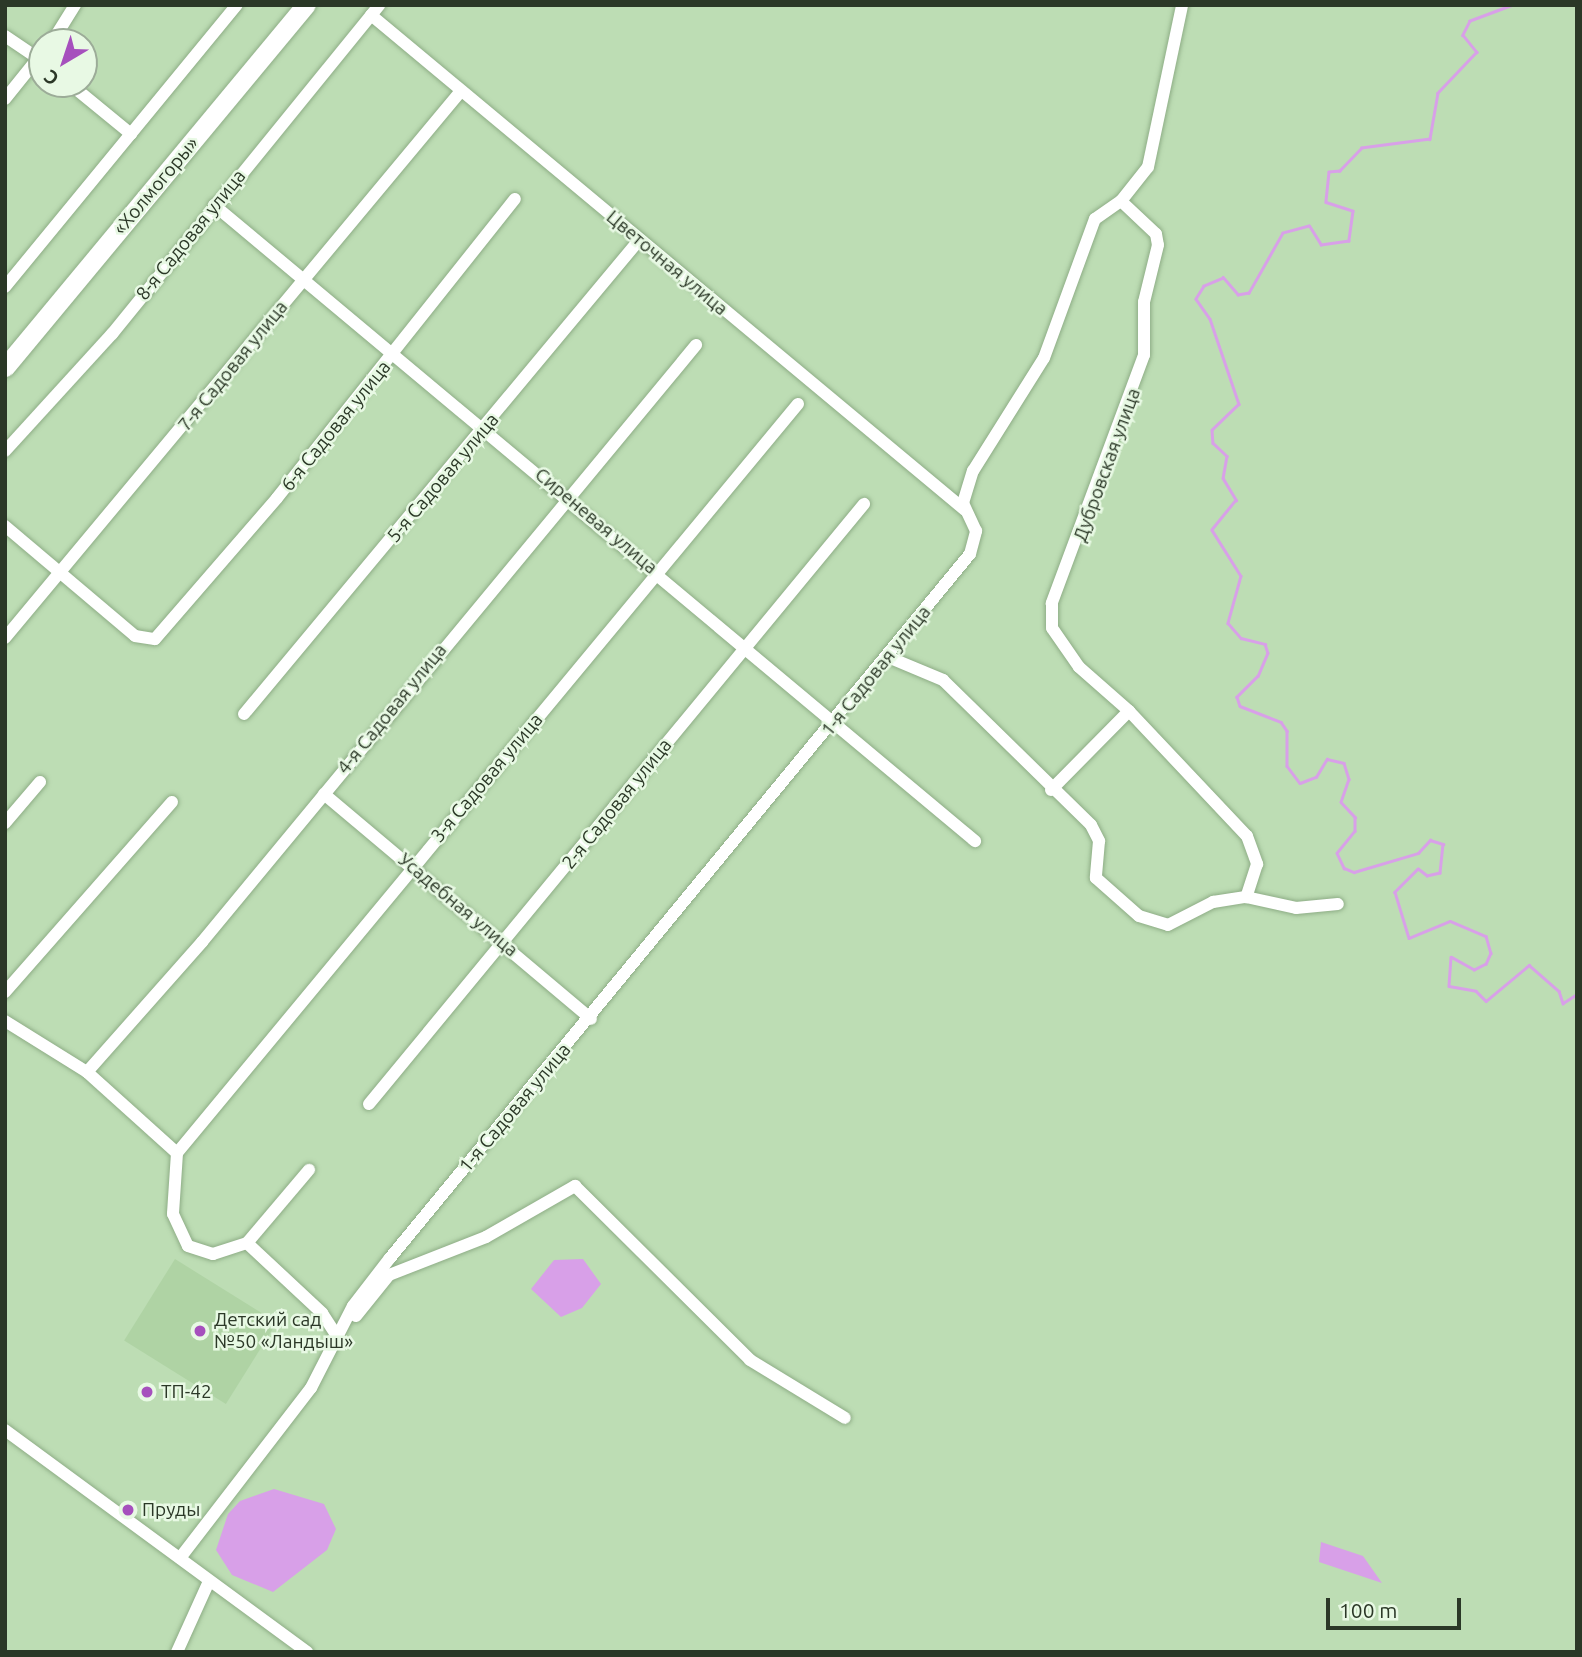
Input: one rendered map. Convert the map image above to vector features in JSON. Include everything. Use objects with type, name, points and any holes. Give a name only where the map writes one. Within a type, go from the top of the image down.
[{"type":"highway","name":"«Холмогоры»","points":[[5,367],[306,5]]},
{"type":"street","points":[[60,28],[75,5]]},
{"type":"street","points":[[5,286],[237,5]]},
{"type":"street","name":"1-я Садовая улица","points":[[180,1558],[294,1413],[347,1327],[353,1306],[970,554],[976,531],[965,510],[973,471],[1045,358],[1095,219],[1121,201],[1148,167],[1182,5]]},
{"type":"street","name":"Цветочная улица","points":[[375,10],[460,92],[965,510]]},
{"type":"street","name":"8-я Садовая улица","points":[[5,451],[112,334],[214,205],[375,10]]},
{"type":"street","points":[[5,36],[28,49]]},
{"type":"street","points":[[5,99],[28,72]]},
{"type":"street","name":"7-я Садовая улица","points":[[5,638],[460,92]]},
{"type":"street","points":[[88,98],[131,134]]},
{"type":"street","name":"6-я Садовая улица","points":[[60,574],[146,641],[182,610],[394,354],[515,200]]},
{"type":"street","name":"Дубровская улица","points":[[1121,201],[1156,234],[1158,245],[1144,302],[1144,355],[1052,603],[1052,628],[1079,667],[1129,711],[1247,836],[1257,864],[1245,897]]},
{"type":"street","name":"Сиреневая улица","points":[[214,205],[747,646],[975,841]]},
{"type":"street","name":"5-я Садовая улица","points":[[243,714],[484,430],[639,240]]},
{"type":"street","name":"4-я Садовая улица","points":[[87,1072],[571,500],[696,345]]},
{"type":"street","name":"3-я Садовая улица","points":[[177,1153],[798,404]]},
{"type":"street","name":"2-я Садовая улица","points":[[369,1104],[864,504]]},
{"type":"street","points":[[5,526],[60,574]]},
{"type":"street","points":[[888,657],[943,680],[1051,790],[1097,832],[1101,887],[1139,916],[1168,925],[1213,902],[1245,897],[1296,908],[1338,904]]},
{"type":"street","points":[[1051,790],[1129,711]]},
{"type":"street","points":[[5,823],[40,782]]},
{"type":"street","name":"Усадебная улица","points":[[324,794],[504,942],[590,1018]]},
{"type":"street","points":[[5,992],[172,802]]},
{"type":"street","points":[[5,1021],[87,1072],[177,1153],[173,1214],[183,1240],[203,1254],[247,1243],[309,1170]]},
{"type":"street","points":[[389,1265],[486,1237],[575,1186],[750,1360],[845,1418]]},
{"type":"street","points":[[247,1243],[322,1313],[338,1338]]},
{"type":"street","points":[[5,1430],[307,1652]]},
{"type":"street","points":[[177,1652],[209,1581]]},
{"type":"shaded area","name":"Детский сад №50 «Ландыш»","points":[[175,1259],[277,1323],[226,1404],[124,1340]]},
{"type":"shaded area","points":[[583,1259],[601,1284],[582,1308],[561,1317],[531,1289],[554,1260]]},
{"type":"shaded area","points":[[274,1489],[324,1504],[336,1529],[327,1550],[273,1592],[232,1575],[216,1550],[228,1514],[240,1501]]},
{"type":"shaded area","points":[[1321,1542],[1363,1556],[1382,1583],[1319,1562]]},
{"type":"waterway","points":[[1513,5],[1470,21],[1463,35],[1477,52],[1438,93],[1430,139],[1362,148],[1340,171],[1329,172],[1326,202],[1353,211],[1349,241],[1321,245],[1309,226],[1283,233],[1249,293],[1238,295],[1223,278],[1204,286],[1196,299],[1210,319],[1239,404],[1212,430],[1213,443],[1227,456],[1223,478],[1236,500],[1212,530],[1241,576],[1228,623],[1241,638],[1265,644],[1268,653],[1258,676],[1237,697],[1240,706],[1281,722],[1287,731],[1287,766],[1300,783],[1316,777],[1327,759],[1344,763],[1349,779],[1341,802],[1355,817],[1355,831],[1337,853],[1344,868],[1354,872],[1418,853],[1430,840],[1443,844],[1440,873],[1427,876],[1418,869],[1395,892],[1409,938],[1450,921],[1486,936],[1491,953],[1486,964],[1474,970],[1451,957],[1449,986],[1476,991],[1486,1001],[1529,965],[1559,991],[1563,1003],[1577,994]]},
{"type":"place","name":"Детский сад №50 «Ландыш»","points":[[200,1331]]},
{"type":"place","name":"ТП-42","points":[[147,1392]]},
{"type":"place","name":"Пруды","points":[[128,1510]]}]
